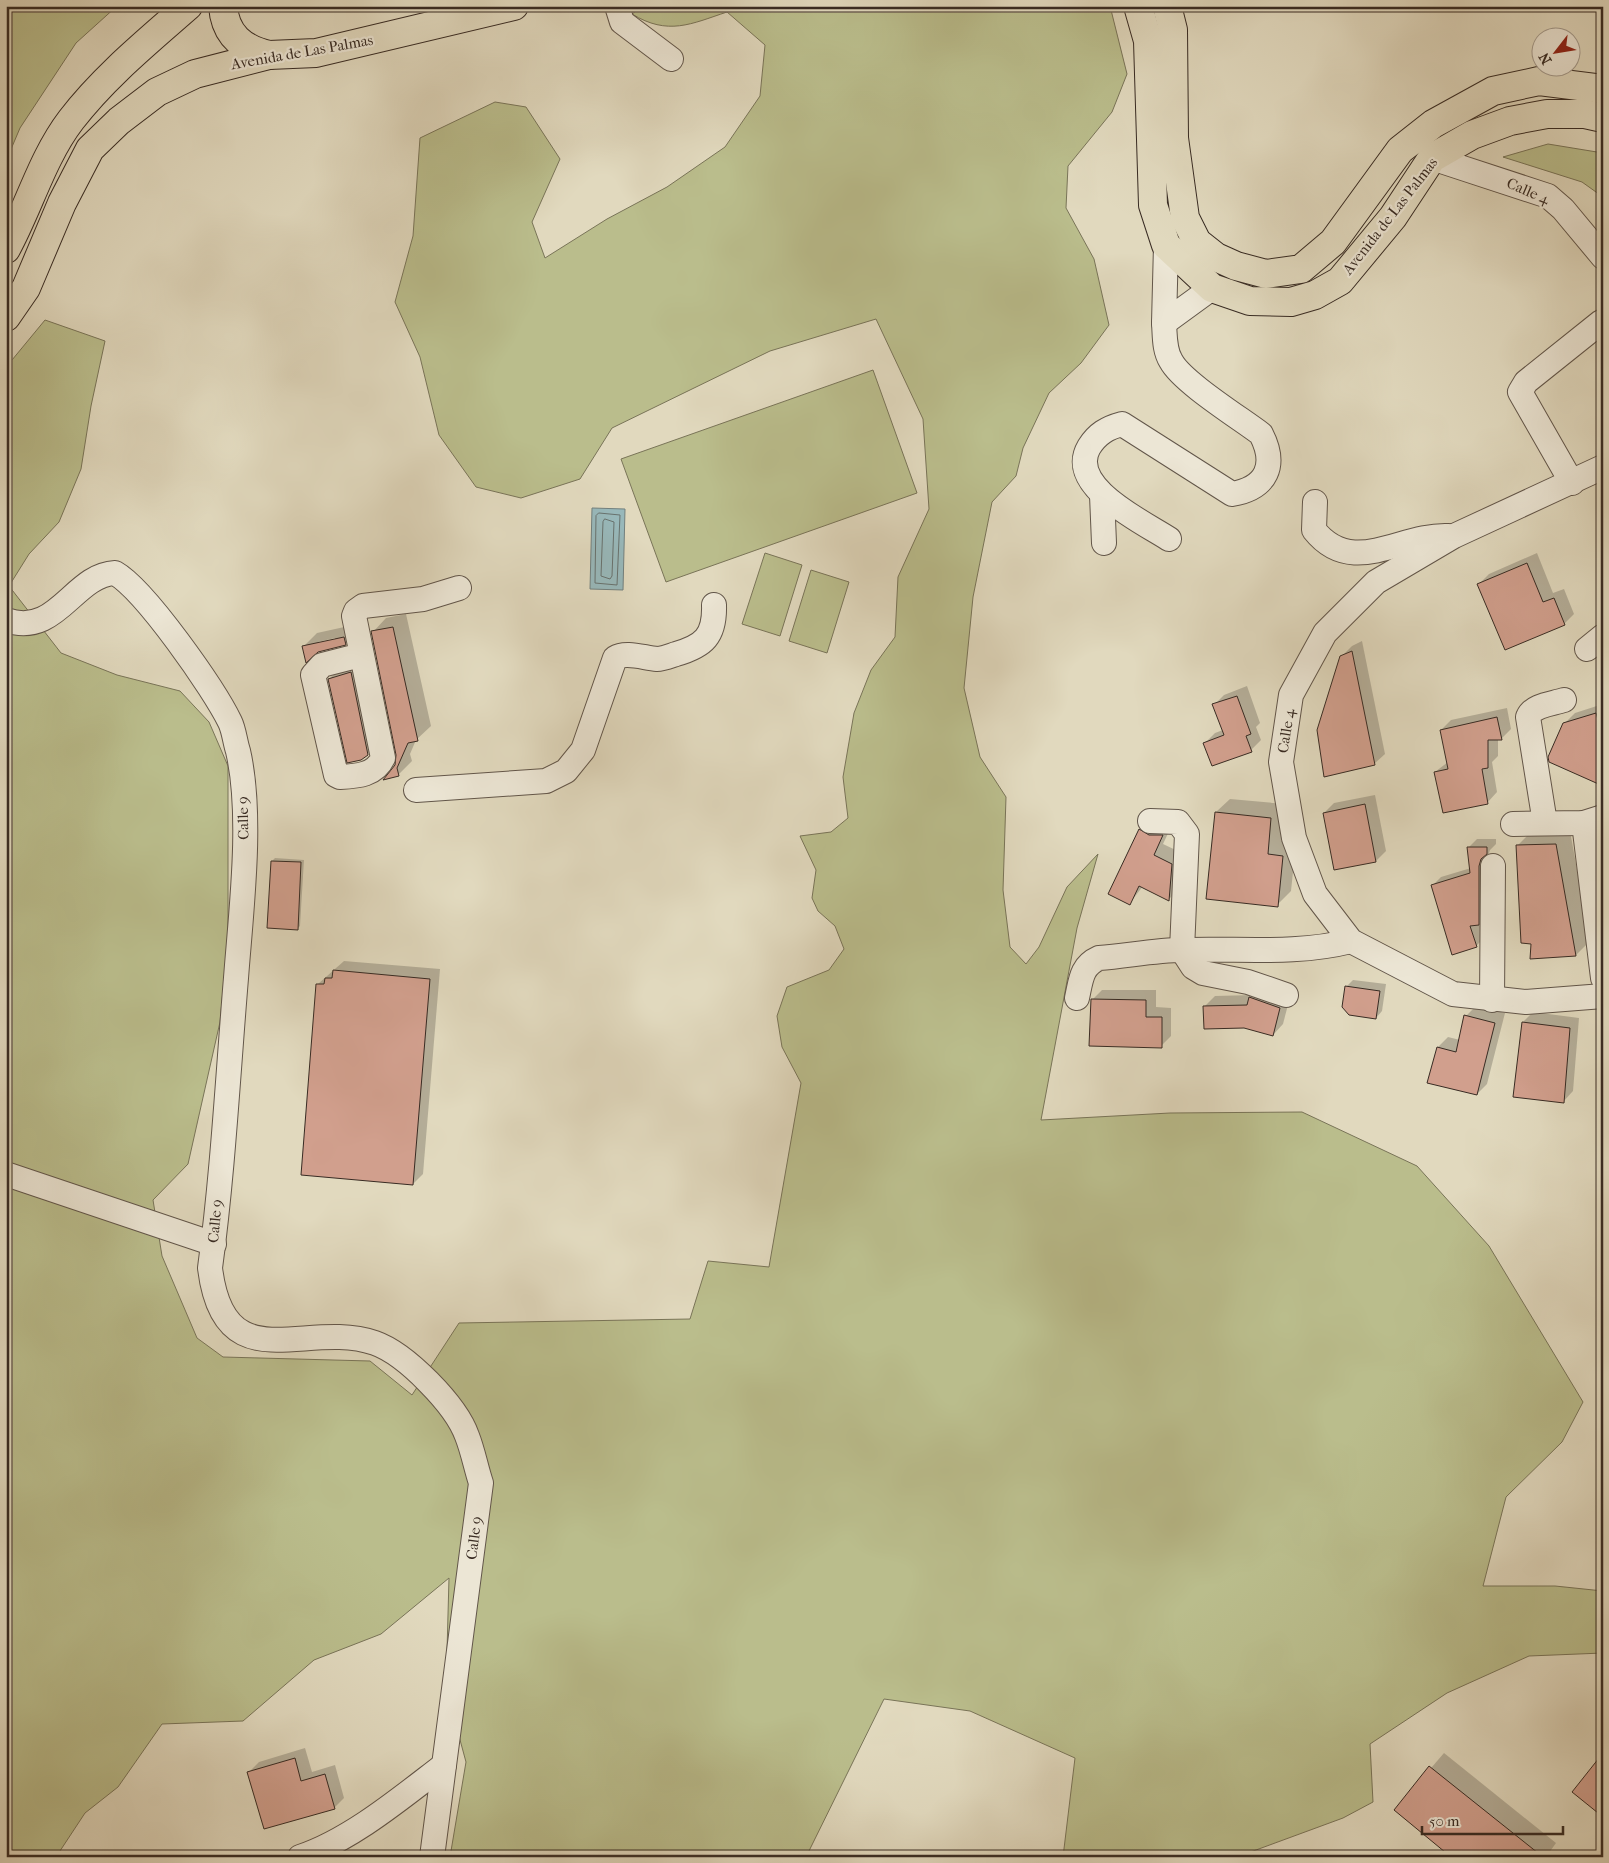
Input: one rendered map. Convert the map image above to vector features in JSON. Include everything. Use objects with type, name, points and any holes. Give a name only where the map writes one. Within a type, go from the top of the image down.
[{"type":"main road","points":[[6,249],[46,163],[70,121],[109,76],[188,6]]},
{"type":"main road","points":[[223,6],[227,26],[236,41],[252,52],[269,55]]},
{"type":"main road","name":"Avenida de Las Palmas","points":[[6,317],[26,288],[62,203],[90,149],[119,121],[157,92],[195,74],[269,55],[316,53],[514,6]]},
{"type":"main road","name":"Avenida de Las Palmas","points":[[1138,6],[1148,41],[1153,205],[1166,244],[1212,288],[1250,300],[1292,302],[1315,296],[1340,281],[1393,218],[1432,158],[1472,135],[1510,121],[1547,114],[1585,114],[1603,118]]},
{"type":"main road","name":"Avenida de Las Palmas","points":[[1167,6],[1172,30],[1174,138],[1185,218],[1197,242],[1216,257],[1236,266],[1266,274],[1301,269],[1333,242],[1400,150],[1433,124],[1493,91],[1539,81],[1603,88]]},
{"type":"street","points":[[617,6],[622,22],[670,59]]},
{"type":"street","name":"Calle 4","points":[[1432,158],[1533,189],[1548,196],[1563,209],[1603,257]]},
{"type":"street","points":[[1166,244],[1164,324],[1166,347],[1170,361],[1180,374],[1261,434],[1267,446],[1269,456],[1267,472],[1256,486],[1245,492],[1232,494],[1122,424],[1110,427],[1100,433],[1084,456],[1084,466],[1088,478],[1102,495],[1169,539]]},
{"type":"street","points":[[1164,324],[1212,288]]},
{"type":"street","points":[[1572,483],[1520,392],[1526,382],[1601,322]]},
{"type":"street","name":"Calle 4","points":[[1603,467],[1454,536],[1376,582],[1325,633],[1292,695],[1281,762],[1294,838],[1315,894],[1351,942],[1453,994],[1492,1000],[1526,1002],[1603,996]]},
{"type":"street","points":[[1102,495],[1104,543]]},
{"type":"street","points":[[1315,502],[1314,530],[1324,543],[1342,551],[1368,553],[1431,535],[1454,536]]},
{"type":"street","name":"Calle 9","points":[[6,620],[30,623],[47,617],[100,576],[115,573],[134,587],[158,618],[203,679],[230,722],[238,754],[242,784],[242,880],[214,1244],[210,1268],[218,1304],[227,1320],[239,1332],[256,1340],[352,1338],[376,1343],[414,1367],[445,1400],[467,1434],[481,1483],[432,1857]]},
{"type":"street","points":[[362,655],[322,666],[313,675],[336,775],[340,777],[372,772],[379,766],[383,758],[362,655],[354,616],[356,610],[363,606],[423,599],[459,588]]},
{"type":"street","points":[[416,790],[546,781],[566,771],[583,750],[615,658],[624,655],[659,659],[693,649],[709,636],[714,622],[714,605]]},
{"type":"street","points":[[1545,823],[1528,717],[1530,712],[1536,708],[1564,700]]},
{"type":"street","points":[[1513,824],[1593,820],[1603,978]]},
{"type":"street","points":[[1150,821],[1178,822],[1187,834],[1182,950],[1193,967],[1203,973],[1248,982],[1286,995]]},
{"type":"street","points":[[1492,1000],[1493,866]]},
{"type":"street","points":[[1077,998],[1084,968],[1090,962],[1099,958],[1182,950],[1297,950],[1328,947],[1351,942]]},
{"type":"street","points":[[6,1174],[214,1244]]},
{"type":"street","points":[[300,1857],[334,1842],[409,1792],[444,1765]]},
{"type":"green space","points":[[6,6],[117,6],[76,43],[20,128],[6,161]]},
{"type":"green space","points":[[643,6],[1110,6],[1127,74],[1112,112],[1068,166],[1066,208],[1094,259],[1109,325],[1081,363],[1049,393],[1023,448],[1016,476],[992,502],[973,597],[964,688],[980,757],[1006,797],[1003,890],[1010,947],[1026,964],[1039,947],[1067,887],[1098,854],[1077,928],[1041,1120],[1170,1113],[1302,1112],[1417,1166],[1489,1246],[1583,1402],[1562,1442],[1506,1497],[1483,1586],[1555,1586],[1603,1591],[1603,1653],[1529,1656],[1447,1693],[1370,1744],[1373,1802],[1343,1818],[1237,1857],[1063,1857],[1075,1758],[970,1711],[884,1699],[806,1857],[450,1857],[466,1762],[446,1688],[449,1578],[381,1634],[314,1660],[243,1721],[162,1724],[118,1787],[85,1813],[56,1857],[6,1857],[6,364],[12,360],[45,320],[105,341],[91,406],[81,469],[59,522],[29,554],[9,586],[61,653],[117,675],[180,691],[209,722],[228,766],[228,938],[220,1022],[188,1164],[153,1200],[162,1256],[197,1338],[223,1357],[370,1361],[412,1395],[459,1323],[690,1319],[708,1261],[769,1267],[801,1083],[782,1047],[777,1016],[787,987],[829,970],[844,949],[835,926],[818,911],[812,898],[816,870],[800,836],[831,832],[848,818],[843,777],[854,713],[871,670],[895,637],[898,577],[929,509],[923,419],[876,319],[770,351],[612,428],[580,479],[521,498],[476,487],[439,435],[420,357],[395,302],[413,236],[420,138],[495,102],[526,107],[560,159],[532,222],[545,258],[607,219],[667,187],[725,147],[760,96],[765,45],[727,12],[691,24],[668,26],[645,21],[632,14]]},
{"type":"green space","points":[[1548,144],[1603,153],[1603,197],[1582,182],[1503,157]]},
{"type":"green space","points":[[873,370],[917,493],[666,582],[621,459]]},
{"type":"green space","points":[[765,553],[802,565],[780,636],[742,624]]},
{"type":"green space","points":[[811,570],[849,582],[827,653],[789,641]]},
{"type":"water","points":[[592,508],[625,509],[623,590],[590,589]]},
{"type":"building","points":[[1527,563],[1543,602],[1554,598],[1565,625],[1505,650],[1477,584]]},
{"type":"building","points":[[393,627],[418,741],[408,743],[397,768],[399,776],[383,780],[395,765],[396,755],[371,631]]},
{"type":"building","points":[[344,637],[346,645],[318,652],[306,663],[302,646]]},
{"type":"building","points":[[1352,651],[1375,765],[1324,777],[1317,730],[1340,656]]},
{"type":"building","points":[[351,672],[368,755],[361,760],[347,763],[328,679]]},
{"type":"building","points":[[1237,696],[1251,734],[1246,736],[1252,752],[1212,766],[1203,743],[1224,735],[1212,704]]},
{"type":"building","points":[[1596,713],[1603,736],[1603,786],[1549,762],[1548,757],[1563,723]]},
{"type":"building","points":[[1497,717],[1502,740],[1488,740],[1488,768],[1482,769],[1488,804],[1443,813],[1434,772],[1448,769],[1440,730]]},
{"type":"building","points":[[1365,804],[1376,862],[1334,870],[1323,813]]},
{"type":"building","points":[[1215,812],[1271,818],[1268,854],[1283,856],[1278,907],[1206,899]]},
{"type":"building","points":[[1139,829],[1149,835],[1163,835],[1154,855],[1172,864],[1169,901],[1139,886],[1130,905],[1108,894]]},
{"type":"building","points":[[1556,844],[1576,956],[1530,959],[1531,944],[1521,943],[1516,845]]},
{"type":"building","points":[[1467,847],[1487,847],[1487,854],[1481,859],[1479,866],[1479,925],[1470,926],[1477,947],[1452,955],[1431,885],[1470,873]]},
{"type":"building","points":[[271,861],[301,862],[298,930],[267,928]]},
{"type":"building","points":[[333,970],[430,979],[413,1185],[301,1175],[316,984],[324,984],[325,978],[332,978]]},
{"type":"building","points":[[1345,986],[1380,991],[1376,1019],[1349,1015],[1342,1007]]},
{"type":"building","points":[[1249,997],[1280,1008],[1273,1036],[1244,1028],[1204,1029],[1203,1006],[1247,1005]]},
{"type":"building","points":[[1091,999],[1146,1000],[1146,1017],[1162,1017],[1162,1048],[1089,1046]]},
{"type":"building","points":[[1464,1015],[1495,1023],[1477,1095],[1427,1083],[1437,1047],[1456,1052]]},
{"type":"building","points":[[1522,1022],[1570,1028],[1564,1103],[1513,1097]]},
{"type":"building","points":[[1603,1753],[1603,1817],[1572,1792]]},
{"type":"building","points":[[295,1758],[301,1781],[325,1774],[335,1809],[264,1829],[247,1772]]},
{"type":"building","points":[[1429,1766],[1543,1857],[1451,1857],[1394,1810]]}]
